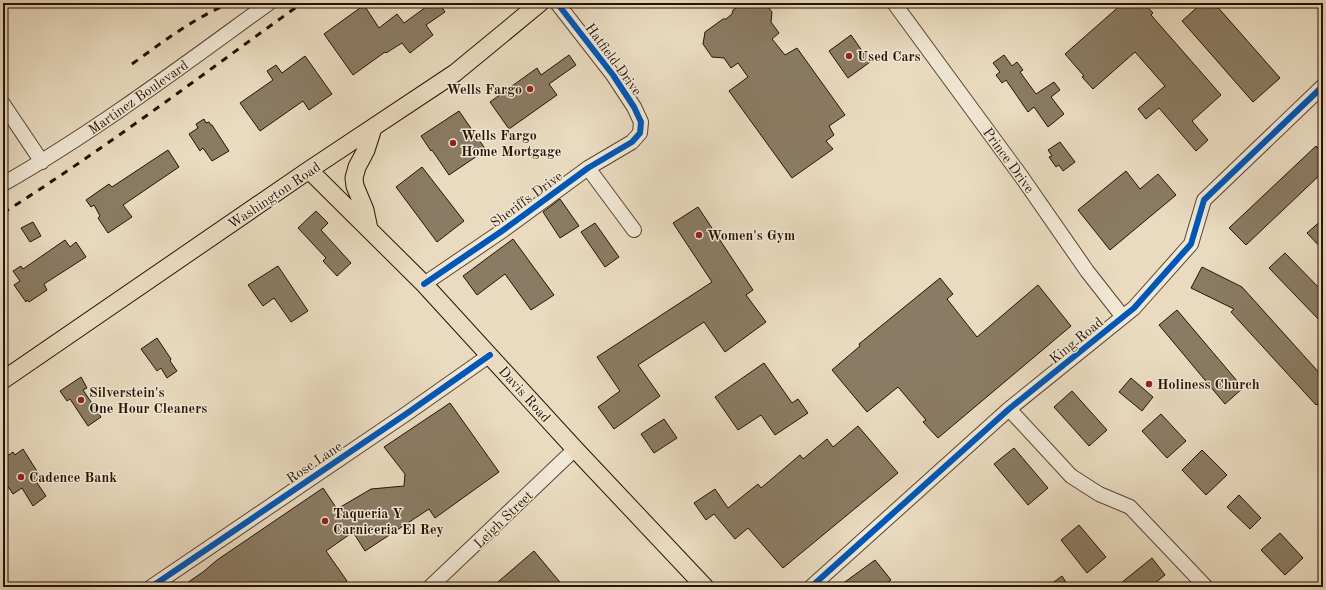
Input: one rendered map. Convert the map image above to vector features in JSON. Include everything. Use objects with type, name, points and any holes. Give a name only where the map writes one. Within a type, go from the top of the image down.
[{"type":"main road","name":"Washington Road","points":[[3,380],[309,170],[455,73],[540,3]]},
{"type":"main road","points":[[369,229],[354,178],[357,167],[366,150],[373,128]]},
{"type":"main road","name":"Davis Road","points":[[309,170],[424,284],[575,449],[705,587]]},
{"type":"street","name":"Martinez Boulevard","points":[[3,184],[42,162],[142,95],[269,3]]},
{"type":"street","name":"Hatfield Drive","points":[[557,3],[613,75],[634,107],[642,122],[640,133]]},
{"type":"street","name":"Prince Drive","points":[[894,3],[1021,176],[1087,271],[1123,317]]},
{"type":"street","name":"King Road","points":[[811,587],[1009,409],[1134,308],[1191,244],[1204,200],[1323,86]]},
{"type":"street","points":[[3,104],[42,162]]},
{"type":"street","name":"Sheriffs Drive","points":[[424,284],[502,231],[588,168],[632,142],[640,133]]},
{"type":"street","points":[[588,168],[634,230]]},
{"type":"street","name":"Rose Lane","points":[[151,587],[406,414],[490,355]]},
{"type":"street","points":[[1009,409],[1072,476],[1099,494],[1130,507],[1206,587]]},
{"type":"street","name":"Leigh Street","points":[[430,587],[575,449]]},
{"type":"building","points":[[423,3],[439,3],[445,12],[426,25],[433,35],[410,53],[402,43],[386,53],[385,52],[353,75],[324,34],[364,5],[379,28],[397,14],[404,23],[426,7]]},
{"type":"building","points":[[744,3],[765,3],[772,12],[771,22],[779,33],[772,39],[785,55],[797,48],[845,115],[829,126],[834,135],[826,141],[833,149],[792,178],[729,91],[748,77],[738,63],[731,68],[724,58],[712,57],[703,44],[705,32],[723,19],[726,19],[732,14],[733,10]]},
{"type":"building","points":[[1123,3],[1144,3],[1153,13],[1151,15],[1221,95],[1192,121],[1208,140],[1196,151],[1159,108],[1146,119],[1138,109],[1165,86],[1135,52],[1093,89],[1065,54]]},
{"type":"building","points":[[1202,3],[1214,3],[1280,78],[1253,102],[1182,21]]},
{"type":"building","name":"Used Cars","points":[[851,35],[870,62],[848,78],[829,51]]},
{"type":"building","name":"Wells Fargo","points":[[569,55],[576,65],[549,84],[557,95],[509,129],[490,102],[537,68],[541,75]]},
{"type":"building","points":[[1004,55],[1012,66],[1017,62],[1023,70],[1020,72],[1036,94],[1054,82],[1060,90],[1051,97],[1064,114],[1048,127],[1034,107],[1028,112],[1006,80],[1002,83],[996,75],[1000,72],[993,63]]},
{"type":"building","points":[[305,56],[332,94],[309,110],[303,101],[260,131],[240,103],[273,80],[267,71],[276,65],[282,73]]},
{"type":"building","name":"Wells Fargo Home Mortgage","points":[[459,111],[486,150],[449,175],[421,136]]},
{"type":"building","points":[[204,119],[206,123],[209,122],[212,125],[229,151],[212,161],[203,148],[200,151],[189,134],[198,128],[196,124]]},
{"type":"building","points":[[1060,142],[1075,162],[1063,171],[1059,165],[1056,167],[1049,157],[1052,156],[1048,150]]},
{"type":"building","points":[[1323,142],[1323,172],[1246,245],[1229,228],[1316,146],[1317,148]]},
{"type":"building","points":[[168,150],[179,167],[123,205],[132,217],[108,233],[98,218],[100,216],[94,205],[91,207],[86,200],[109,184],[112,187]]},
{"type":"building","points":[[422,167],[464,221],[437,242],[396,187]]},
{"type":"building","points":[[1126,171],[1140,189],[1158,174],[1176,195],[1110,250],[1078,210]]},
{"type":"building","points":[[560,199],[579,226],[560,238],[543,212]]},
{"type":"building","points":[[698,207],[753,290],[746,295],[766,322],[725,352],[704,322],[638,365],[660,396],[614,429],[598,407],[620,391],[597,357],[712,282],[673,223]]},
{"type":"building","points":[[316,211],[328,223],[321,230],[351,263],[337,276],[323,261],[326,258],[298,228]]},
{"type":"building","points":[[1323,219],[1323,250],[1307,233]]},
{"type":"building","points":[[33,222],[41,236],[30,242],[21,228]]},
{"type":"building","points":[[595,223],[619,257],[605,267],[581,232]]},
{"type":"building","points":[[513,239],[554,295],[531,310],[505,274],[477,295],[463,276]]},
{"type":"building","points":[[65,240],[70,247],[76,242],[86,257],[44,284],[47,290],[29,302],[27,300],[26,302],[14,285],[20,281],[13,271],[21,266],[23,269]]},
{"type":"building","points":[[1285,253],[1323,292],[1323,324],[1269,268]]},
{"type":"building","points":[[278,266],[308,311],[291,322],[274,298],[263,306],[248,285]]},
{"type":"building","points":[[1202,267],[1242,287],[1323,377],[1323,410],[1317,404],[1316,405],[1231,312],[1234,309],[1191,288]]},
{"type":"building","points":[[940,278],[953,294],[947,299],[977,337],[1038,285],[1071,326],[938,438],[923,422],[926,420],[898,387],[867,412],[832,370],[860,346],[859,344]]},
{"type":"building","points":[[1177,310],[1243,388],[1225,404],[1159,325]]},
{"type":"building","points":[[157,338],[177,371],[167,378],[161,368],[157,371],[141,349]]},
{"type":"building","points":[[764,363],[792,403],[798,399],[808,413],[775,435],[761,415],[738,430],[715,397]]},
{"type":"building","name":"Silverstein's One Hour Cleaners","points":[[81,377],[87,388],[83,390],[101,417],[88,426],[70,399],[67,401],[60,391]]},
{"type":"building","points":[[1131,378],[1153,397],[1142,411],[1119,392]]},
{"type":"building","points":[[1072,391],[1107,430],[1089,446],[1054,407]]},
{"type":"building","points":[[450,403],[499,472],[435,518],[429,509],[365,551],[353,532],[326,551],[347,581],[339,587],[181,587],[203,572],[217,560],[323,488],[337,509],[371,489],[404,486],[405,474],[384,447]]},
{"type":"building","points":[[1161,414],[1186,441],[1167,458],[1142,431]]},
{"type":"building","points":[[664,419],[677,438],[654,453],[641,434]]},
{"type":"building","points":[[858,426],[898,473],[783,568],[748,528],[735,539],[714,514],[706,520],[694,503],[715,489],[728,508],[758,484],[761,488],[800,455],[803,459],[827,439],[833,447]]},
{"type":"building","points":[[1014,448],[1048,488],[1028,505],[994,464]]},
{"type":"building","name":"Cadence Bank","points":[[23,449],[40,476],[35,480],[46,496],[33,506],[22,488],[13,494],[3,479],[3,459],[13,452],[15,455]]},
{"type":"building","points":[[1202,450],[1227,475],[1206,495],[1182,470]]},
{"type":"building","points":[[1239,495],[1261,518],[1250,529],[1227,507]]},
{"type":"building","points":[[1079,525],[1106,557],[1087,573],[1061,540]]},
{"type":"building","points":[[1280,533],[1303,558],[1285,575],[1261,550]]},
{"type":"building","points":[[534,551],[564,587],[492,587]]},
{"type":"building","points":[[1152,558],[1165,575],[1150,587],[1116,587]]},
{"type":"building","points":[[875,560],[891,580],[881,587],[838,587]]},
{"type":"building","points":[[1062,576],[1069,587],[1047,587]]},
{"type":"railway","points":[[132,64],[192,23],[230,3]]},
{"type":"railway","points":[[3,213],[117,137],[302,3]]},
{"type":"cycle path","points":[[424,284],[502,231],[588,168],[632,142],[640,133],[641,122],[634,107],[613,75],[557,3]]},
{"type":"cycle path","points":[[811,587],[1009,409],[1134,308],[1191,244],[1204,200],[1323,86]]},
{"type":"cycle path","points":[[151,587],[406,414],[490,355]]},
{"type":"place","name":"Used Cars","points":[[849,56]]},
{"type":"place","name":"Wells Fargo","points":[[530,89]]},
{"type":"place","name":"Wells Fargo Home Mortgage","points":[[453,143]]},
{"type":"place","name":"Women's Gym","points":[[699,235]]},
{"type":"place","name":"Holiness Church","points":[[1149,384]]},
{"type":"place","name":"Silverstein's One Hour Cleaners","points":[[81,400]]},
{"type":"place","name":"Cadence Bank","points":[[21,477]]},
{"type":"place","name":"Taqueria Y Carniceria El Rey","points":[[325,521]]}]
